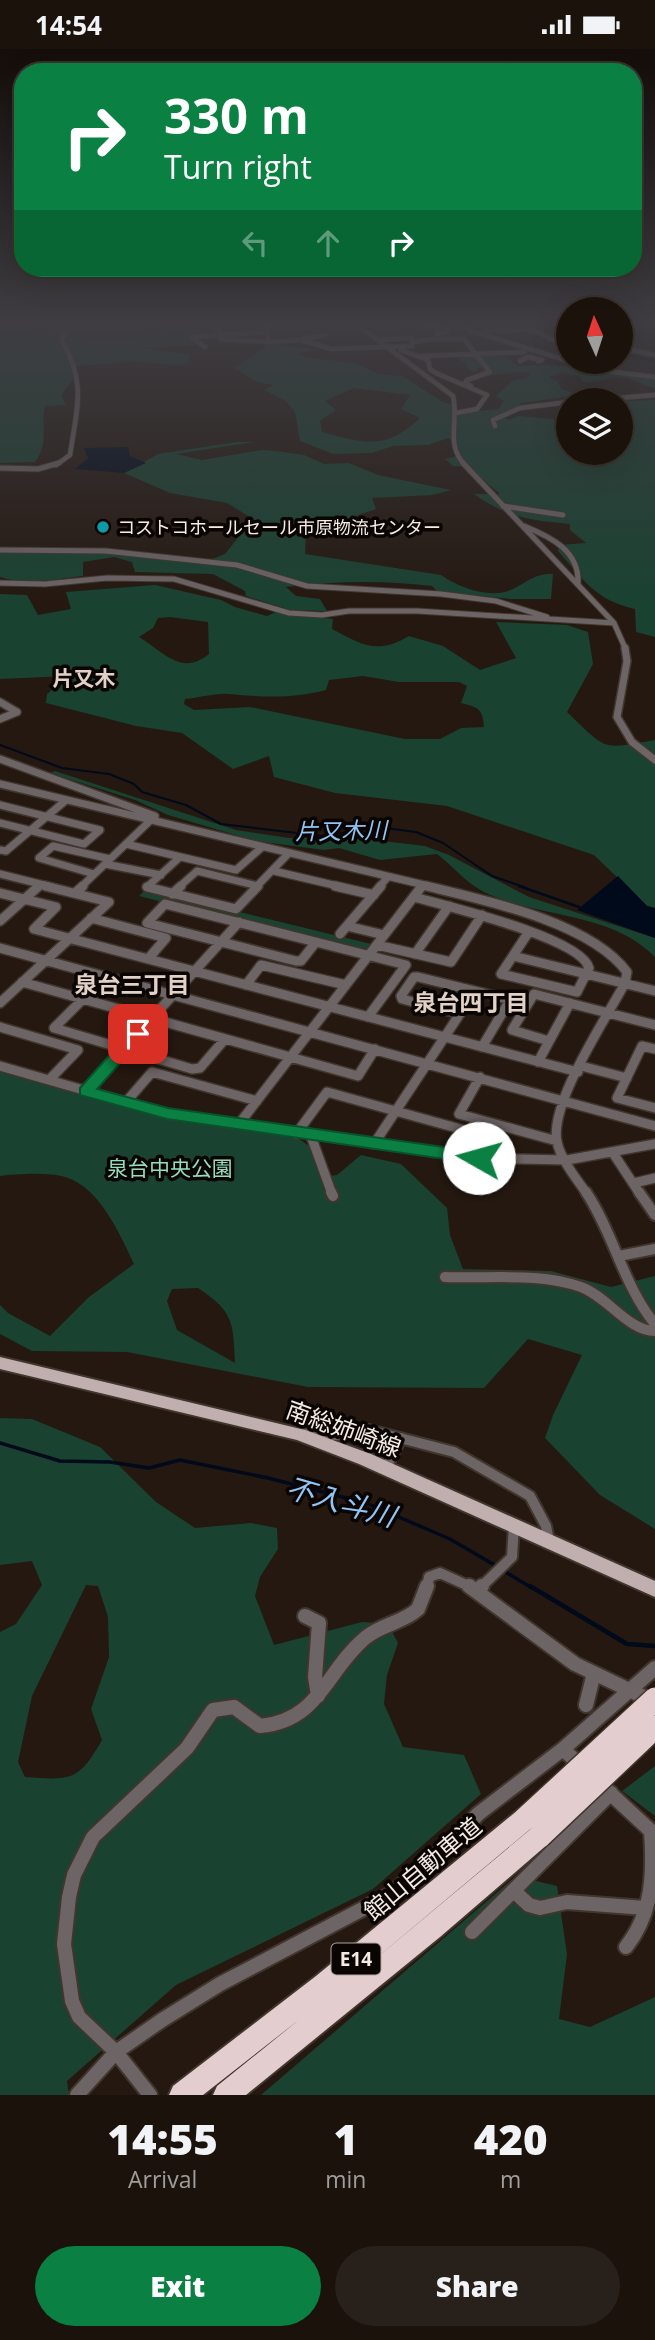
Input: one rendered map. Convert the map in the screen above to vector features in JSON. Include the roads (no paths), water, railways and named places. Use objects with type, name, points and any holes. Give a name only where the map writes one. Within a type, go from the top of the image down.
[{"type":"highway","name":"館山自動車道","points":[[226,2095],[432,1929],[655,1701]]},
{"type":"highway","name":"館山自動車道","points":[[182,2095],[533,1827],[655,1727]]},
{"type":"main road","name":"南総姉崎線","points":[[0,1363],[299,1434],[386,1468],[655,1589]]},
{"type":"street","points":[[0,468],[42,468],[63,463],[70,455],[76,416]]},
{"type":"street","points":[[455,416],[451,436],[455,452],[614,623],[621,634],[628,659],[617,717],[632,742],[655,760]]},
{"type":"street","points":[[495,426],[493,419],[497,416]]},
{"type":"street","points":[[503,506],[563,515]]},
{"type":"street","points":[[523,526],[554,538],[561,545],[574,562],[578,584]]},
{"type":"street","points":[[0,550],[106,551],[237,565],[307,586],[440,594],[496,601],[569,623]]},
{"type":"street","points":[[0,583],[45,584],[107,578],[174,579],[289,613],[322,615],[349,611],[417,611],[569,623],[614,623]]},
{"type":"street","points":[[0,702],[17,712],[0,719]]},
{"type":"street","points":[[0,759],[155,816],[75,893]]},
{"type":"street","points":[[0,784],[422,885],[499,906],[606,948],[625,966],[625,983],[562,1100],[556,1120],[557,1141],[602,1219],[638,1296],[655,1325]]},
{"type":"street","points":[[0,850],[6,851],[65,801]]},
{"type":"street","points":[[0,805],[100,831],[84,843],[0,823]]},
{"type":"street","points":[[126,844],[236,870],[261,848]]},
{"type":"street","points":[[94,874],[39,858],[53,846],[161,875]]},
{"type":"street","points":[[180,857],[147,887],[236,909],[288,854]]},
{"type":"street","points":[[274,871],[374,895]]},
{"type":"street","points":[[172,894],[194,872],[258,885]]},
{"type":"street","points":[[0,874],[109,902],[0,1003]]},
{"type":"street","points":[[340,934],[388,877]]},
{"type":"street","points":[[0,921],[40,885]]},
{"type":"street","points":[[239,1124],[422,885]]},
{"type":"street","points":[[0,893],[56,907],[34,929],[538,1062],[627,1078]]},
{"type":"street","points":[[414,897],[482,915],[528,933],[584,957],[589,964],[587,974],[577,992],[570,993],[501,974],[528,933]]},
{"type":"street","points":[[316,942],[301,961],[296,961],[147,923],[165,904],[239,922],[406,965],[368,1017]]},
{"type":"street","points":[[415,954],[449,906]]},
{"type":"street","points":[[377,945],[451,963],[482,915]]},
{"type":"street","points":[[91,919],[166,938],[149,959]]},
{"type":"street","points":[[86,1091],[239,922]]},
{"type":"street","points":[[347,926],[384,935]]},
{"type":"street","points":[[0,948],[655,1126]]},
{"type":"street","points":[[0,960],[10,951]]},
{"type":"street","points":[[513,956],[655,991]]},
{"type":"street","points":[[246,985],[261,965],[268,965],[346,985]]},
{"type":"street","points":[[460,1014],[402,999],[401,996],[414,977],[418,977],[528,1004]]},
{"type":"street","points":[[22,982],[358,1076],[375,1049]]},
{"type":"street","points":[[374,1145],[475,992]]},
{"type":"street","points":[[549,1041],[512,1030],[534,994],[655,1025]]},
{"type":"street","points":[[83,999],[54,1028],[192,1069],[200,1068],[225,1039]]},
{"type":"street","points":[[482,1047],[510,1000]]},
{"type":"street","points":[[538,1062],[570,1003]]},
{"type":"street","points":[[0,1027],[78,1050],[49,1080]]},
{"type":"street","points":[[655,1049],[642,1046],[617,1098],[655,1108]]},
{"type":"street","points":[[0,1066],[167,1114],[479,1158],[567,1160],[655,1144]]},
{"type":"street","points":[[126,1102],[152,1072],[257,1101]]},
{"type":"street","points":[[480,1077],[459,1114],[557,1141]]},
{"type":"street","points":[[296,1134],[327,1092],[482,1135],[479,1158]]},
{"type":"street","points":[[311,1136],[332,1196]]},
{"type":"street","points":[[613,1153],[655,1216]]},
{"type":"street","points":[[634,1183],[655,1178]]},
{"type":"street","points":[[619,1256],[655,1248]]},
{"type":"street","points":[[445,1277],[515,1277],[563,1282],[597,1293],[645,1331],[655,1331]]},
{"type":"street","points":[[299,1434],[310,1431],[335,1435],[369,1430],[454,1452],[530,1496],[546,1526],[549,1541]]},
{"type":"street","points":[[386,1468],[401,1438]]},
{"type":"street","points":[[478,1590],[512,1557],[514,1525]]},
{"type":"street","points":[[150,2095],[116,2052],[79,2017],[72,2001],[65,1931],[68,1897],[84,1852],[93,1837],[187,1748],[213,1710],[234,1707],[255,1725],[277,1726],[306,1709],[365,1637],[415,1612],[422,1604],[429,1577],[435,1573],[478,1590],[553,1648],[594,1673],[655,1701]]},
{"type":"street","points":[[305,1616],[319,1623],[321,1639],[313,1679],[318,1696]]},
{"type":"street","points":[[77,2095],[116,2052],[220,1984],[391,1894],[451,1843],[478,1814],[563,1749],[655,1668]]},
{"type":"street","points":[[586,1705],[594,1673]]},
{"type":"street","points":[[563,1749],[651,1831],[654,1875],[640,1932],[626,1947]]},
{"type":"street","points":[[472,1932],[539,1870],[555,1847],[611,1793]]},
{"type":"street","points":[[516,1893],[529,1905],[540,1908],[567,1902],[645,1907]]},
{"type":"water","points":[[128,447],[130,456],[146,463],[124,473],[75,469],[88,458],[84,448]]},
{"type":"water","points":[[618,876],[647,906],[655,908],[655,938],[577,910]]},
{"type":"waterway","name":"片又木川","points":[[0,745],[62,768],[109,774],[134,784],[142,792],[186,805],[221,824],[323,836],[377,827],[416,832],[443,843],[492,876],[524,887]]},
{"type":"waterway","name":"片又木川","points":[[519,886],[579,907]]},
{"type":"waterway","name":"不入斗川","points":[[0,1443],[60,1461],[110,1462],[149,1468],[180,1460],[268,1478],[366,1503],[450,1539],[498,1567]]},
{"type":"waterway","name":"不入斗川","points":[[504,1571],[532,1588]]},
{"type":"waterway","name":"不入斗川","points":[[530,1586],[627,1644],[655,1646]]},
{"type":"place","name":"コストコホールセール市原物流センター","points":[[103,527]]},
{"type":"district","name":"片又木","points":[[84,678]]},
{"type":"district","name":"泉台三丁目","points":[[132,984]]},
{"type":"district","name":"泉台四丁目","points":[[471,1002]]},
{"type":"park label","name":"泉台中央公園","points":[[170,1168]]}]
